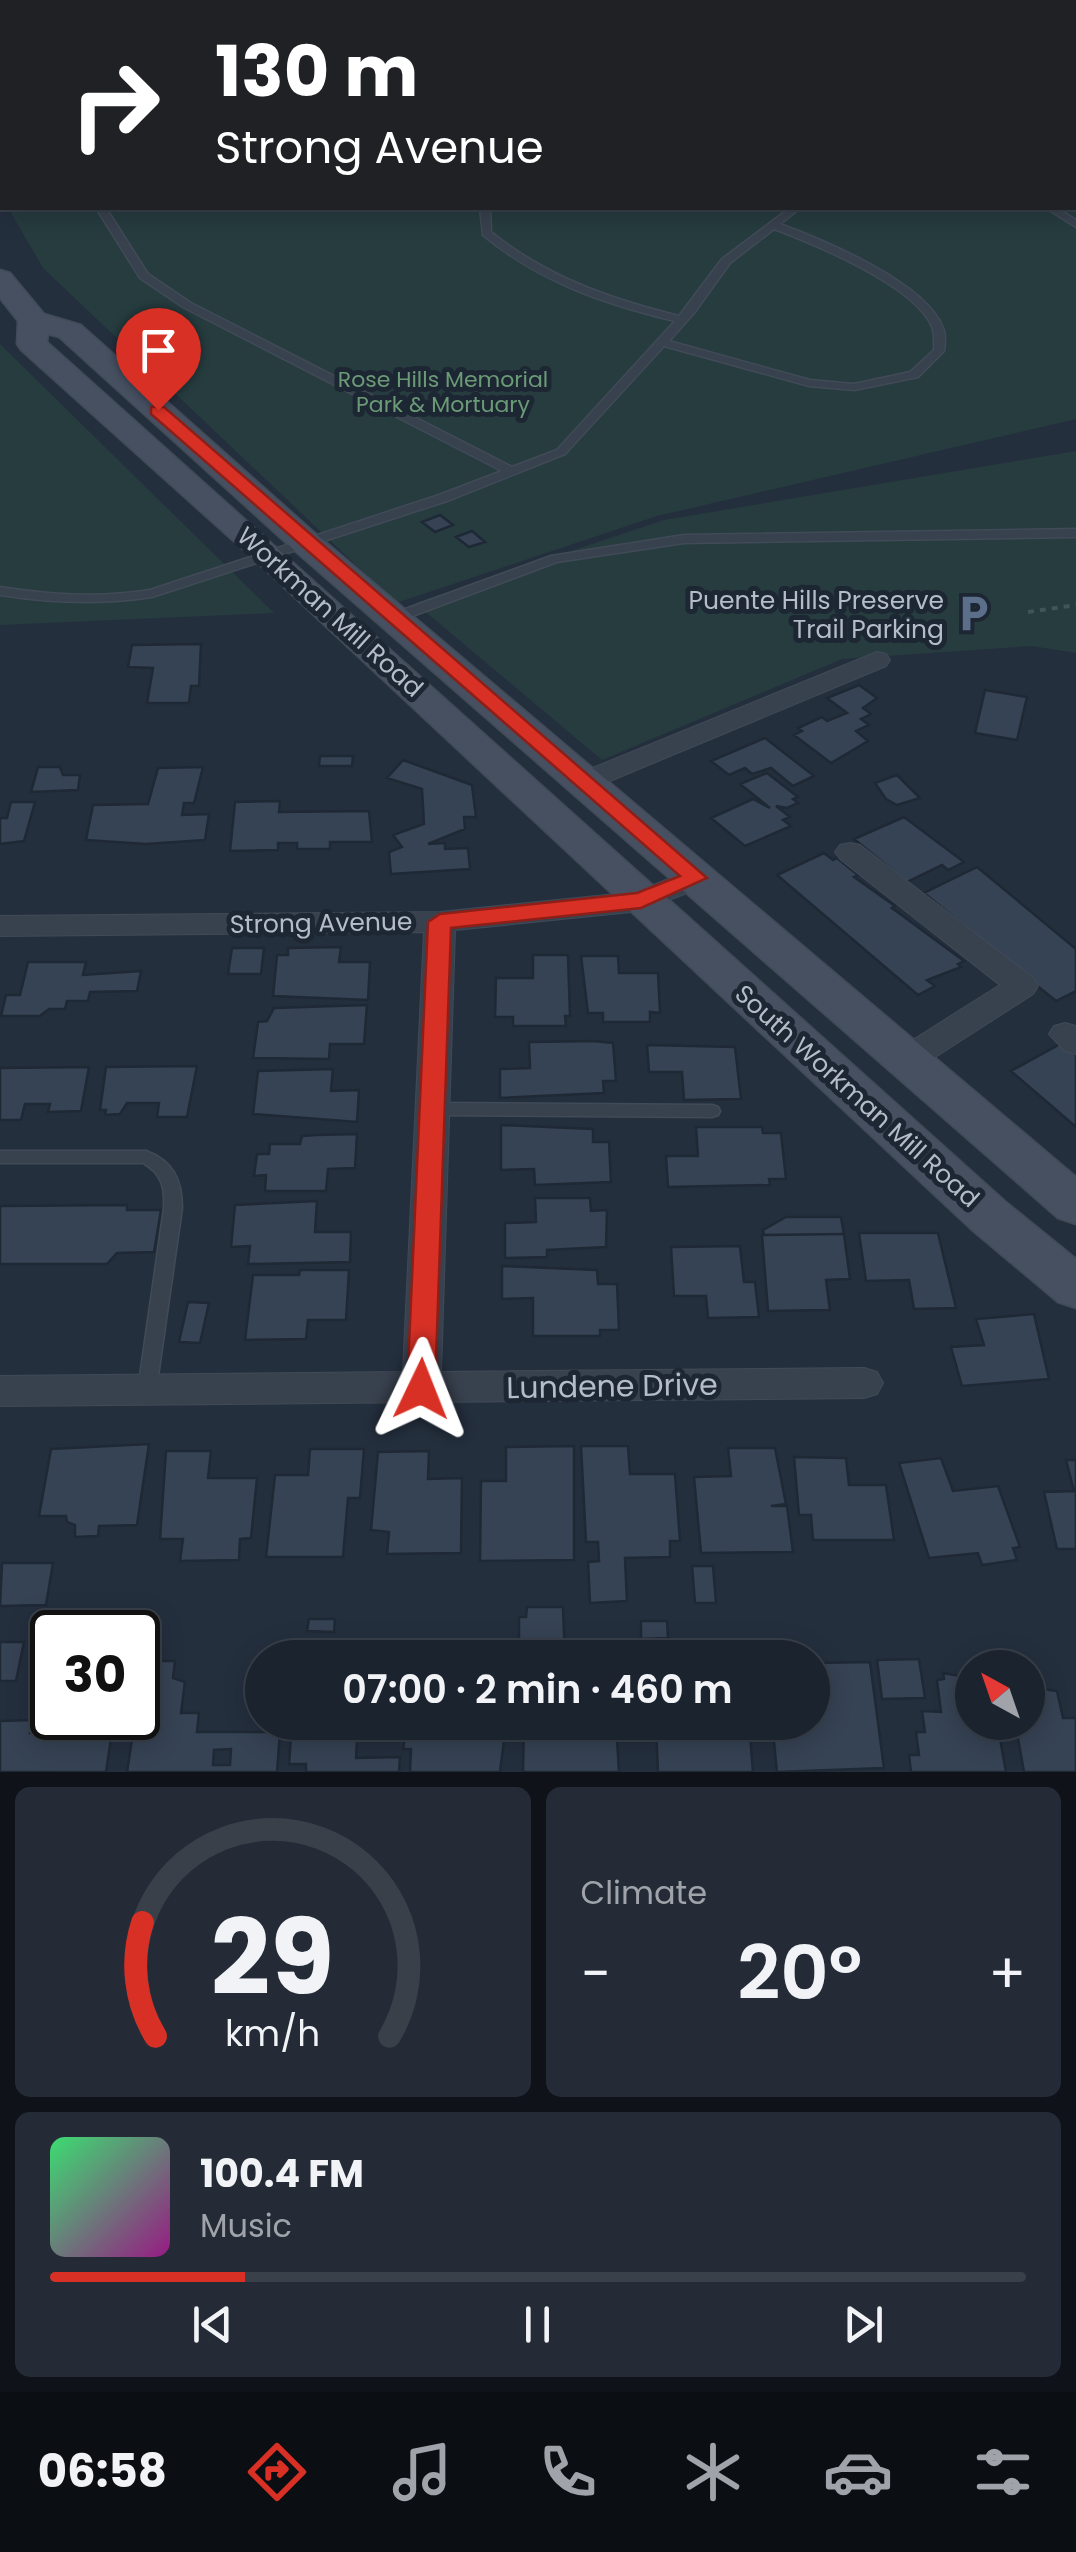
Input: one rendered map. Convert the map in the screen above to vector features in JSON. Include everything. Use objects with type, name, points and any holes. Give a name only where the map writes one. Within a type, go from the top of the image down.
[{"type":"main road","name":"Workman Mill Road","points":[[12,300],[32,344],[118,425],[287,548],[394,618],[696,878]]},
{"type":"main road","name":"Workman Mill Road","points":[[287,548],[641,900]]},
{"type":"main road","points":[[696,878],[1076,1205]]},
{"type":"main road","name":"South Workman Mill Road","points":[[641,900],[989,1216],[1076,1288]]},
{"type":"street","points":[[582,782],[877,660]]},
{"type":"street","points":[[850,852],[1022,986],[906,1060]]},
{"type":"street","name":"Strong Avenue","points":[[0,926],[440,922],[641,900],[696,878]]},
{"type":"street","points":[[421,1389],[440,922]]},
{"type":"street","name":"Lundene Drive","points":[[0,1391],[864,1383]]},
{"type":"lane","points":[[101,210],[144,276],[187,305],[511,471]]},
{"type":"lane","points":[[485,210],[486,233],[518,262],[607,303],[682,320]]},
{"type":"lane","points":[[0,591],[51,600],[108,601],[152,593],[561,452],[682,320],[726,260],[792,210]]},
{"type":"lane","points":[[1055,210],[1076,224]]},
{"type":"lane","points":[[662,342],[809,383],[854,386],[914,375],[939,352],[938,326],[919,303],[853,258],[772,225]]},
{"type":"lane","points":[[394,618],[555,559],[620,546],[684,539],[1076,532]]},
{"type":"lane","points":[[432,1110],[712,1111]]},
{"type":"lane","points":[[0,1157],[146,1156],[163,1164],[174,1185],[173,1208],[146,1390]]},
{"type":"path","points":[[1028,612],[1076,606]]},
{"type":"green space","name":"Rose Hills Memorial Park & Mortuary","points":[[9,210],[1076,210],[1076,419],[657,516],[396,603],[43,268]]},
{"type":"green space","points":[[0,344],[274,613],[0,625]]},
{"type":"green space","points":[[1076,451],[1076,653],[1031,646],[842,659],[602,760],[415,603],[664,520]]},
{"type":"building","points":[[440,515],[453,525],[435,532],[422,522]]},
{"type":"building","points":[[472,531],[485,542],[469,547],[456,537]]},
{"type":"building","points":[[201,644],[199,686],[191,686],[189,703],[147,703],[153,668],[128,667],[132,645]]},
{"type":"building","points":[[859,685],[877,698],[863,708],[871,714],[861,719],[869,725],[856,731],[868,741],[831,763],[794,735],[802,731],[798,728],[822,717],[827,721],[847,713],[827,698]]},
{"type":"building","points":[[985,690],[1027,697],[1017,740],[975,733]]},
{"type":"building","points":[[765,738],[814,776],[793,786],[771,768],[752,774],[745,768],[729,775],[711,761]]},
{"type":"building","points":[[320,756],[353,756],[352,766],[319,766]]},
{"type":"building","points":[[403,760],[472,785],[476,817],[464,817],[465,829],[428,844],[445,843],[445,849],[468,848],[470,869],[391,874],[389,852],[402,847],[393,835],[424,824],[422,789],[387,778]]},
{"type":"building","points":[[38,767],[60,767],[63,775],[80,775],[78,790],[31,792]]},
{"type":"building","points":[[203,767],[194,803],[184,803],[182,815],[209,814],[205,840],[146,844],[86,840],[93,805],[148,804],[158,768]]},
{"type":"building","points":[[767,773],[798,797],[793,799],[798,803],[787,808],[776,806],[790,817],[783,820],[791,826],[745,846],[711,818],[753,799],[770,808],[740,784]]},
{"type":"building","points":[[897,775],[920,798],[897,805],[886,799],[875,783]]},
{"type":"building","points":[[280,801],[279,812],[369,811],[372,842],[330,842],[330,849],[297,849],[297,843],[278,843],[278,850],[230,851],[235,802]]},
{"type":"building","points":[[11,802],[35,802],[24,841],[0,844],[0,818],[7,818]]},
{"type":"building","points":[[904,817],[964,862],[948,870],[942,865],[907,882],[854,839]]},
{"type":"building","points":[[824,853],[833,860],[837,858],[858,875],[854,877],[895,906],[892,908],[964,961],[958,964],[961,967],[927,980],[935,986],[918,995],[777,875]]},
{"type":"building","points":[[977,867],[1076,949],[1076,991],[1056,1001],[924,893]]},
{"type":"building","points":[[341,947],[339,962],[370,962],[368,1000],[273,996],[277,955],[288,955],[288,948]]},
{"type":"building","points":[[232,948],[264,948],[261,974],[228,974]]},
{"type":"building","points":[[533,955],[568,955],[570,1016],[565,1016],[566,1026],[513,1026],[513,1017],[495,1017],[496,978],[533,978]]},
{"type":"building","points":[[581,956],[618,956],[619,973],[658,973],[660,1013],[650,1012],[650,1022],[603,1022],[603,1013],[588,1013]]},
{"type":"building","points":[[28,962],[86,962],[83,975],[141,971],[137,991],[90,992],[88,1001],[67,1001],[65,1009],[49,1009],[40,1016],[1,1016],[6,995],[20,995]]},
{"type":"building","points":[[367,1005],[364,1044],[330,1044],[329,1059],[253,1058],[258,1022],[267,1021],[274,1008]]},
{"type":"building","points":[[529,1042],[613,1043],[616,1081],[603,1081],[604,1093],[500,1098],[500,1069],[530,1068]]},
{"type":"building","points":[[1062,1043],[1076,1054],[1076,1127],[1011,1071]]},
{"type":"building","points":[[647,1045],[735,1047],[741,1099],[684,1100],[682,1072],[649,1072]]},
{"type":"building","points":[[197,1066],[187,1117],[157,1117],[159,1103],[127,1103],[120,1114],[105,1115],[106,1110],[100,1110],[106,1067]]},
{"type":"building","points":[[89,1067],[81,1111],[48,1112],[50,1104],[25,1104],[21,1120],[0,1120],[0,1068]]},
{"type":"building","points":[[333,1069],[331,1091],[359,1090],[357,1122],[253,1114],[258,1071]]},
{"type":"building","points":[[501,1125],[593,1129],[593,1142],[609,1142],[611,1182],[535,1185],[534,1169],[501,1170]]},
{"type":"building","points":[[696,1127],[762,1127],[763,1133],[781,1133],[786,1179],[769,1179],[770,1185],[668,1187],[666,1156],[698,1156]]},
{"type":"building","points":[[357,1134],[355,1168],[328,1169],[326,1191],[265,1191],[266,1175],[254,1176],[257,1154],[269,1154],[270,1144],[300,1144],[302,1136]]},
{"type":"building","points":[[535,1198],[590,1198],[591,1211],[607,1210],[606,1247],[547,1250],[547,1257],[505,1258],[505,1223],[536,1222]]},
{"type":"building","points":[[317,1201],[315,1232],[351,1232],[350,1262],[248,1264],[250,1246],[231,1247],[235,1205]]},
{"type":"building","points":[[127,1205],[127,1210],[161,1210],[154,1252],[117,1253],[107,1264],[0,1264],[0,1206]]},
{"type":"building","points":[[786,1217],[841,1217],[844,1234],[764,1235],[763,1230]]},
{"type":"building","points":[[859,1233],[938,1233],[956,1308],[914,1309],[909,1280],[866,1281]]},
{"type":"building","points":[[844,1234],[850,1279],[826,1280],[830,1310],[768,1311],[762,1235]]},
{"type":"building","points":[[740,1246],[744,1282],[755,1282],[759,1317],[708,1318],[706,1296],[674,1296],[671,1247]]},
{"type":"building","points":[[502,1266],[597,1270],[598,1284],[617,1284],[619,1330],[600,1330],[600,1336],[533,1336],[533,1298],[502,1299]]},
{"type":"building","points":[[300,1270],[349,1270],[346,1320],[308,1320],[306,1339],[245,1340],[253,1275],[299,1275]]},
{"type":"building","points":[[188,1302],[209,1303],[200,1343],[179,1342]]},
{"type":"building","points":[[1034,1314],[1049,1379],[962,1386],[951,1347],[984,1345],[976,1319]]},
{"type":"building","points":[[149,1444],[137,1525],[99,1526],[98,1536],[75,1537],[75,1525],[67,1522],[66,1516],[39,1516],[51,1449]]},
{"type":"building","points":[[574,1446],[574,1560],[480,1561],[481,1481],[506,1481],[506,1447]]},
{"type":"building","points":[[581,1446],[628,1446],[630,1474],[675,1474],[680,1541],[670,1541],[670,1557],[625,1558],[627,1601],[590,1603],[588,1562],[599,1561],[598,1542],[586,1542]]},
{"type":"building","points":[[728,1448],[775,1448],[786,1504],[771,1506],[787,1506],[793,1552],[701,1553],[694,1477],[731,1476]]},
{"type":"building","points":[[310,1449],[364,1449],[360,1498],[348,1498],[343,1557],[266,1557],[275,1475],[308,1475]]},
{"type":"building","points":[[166,1451],[211,1451],[208,1478],[257,1478],[251,1538],[240,1539],[239,1560],[180,1561],[183,1539],[160,1539]]},
{"type":"building","points":[[429,1451],[428,1479],[462,1478],[461,1553],[387,1554],[389,1532],[371,1530],[378,1452]]},
{"type":"building","points":[[794,1457],[846,1458],[849,1485],[886,1485],[894,1540],[813,1540],[811,1515],[799,1515]]},
{"type":"building","points":[[941,1458],[953,1491],[998,1486],[1020,1547],[1013,1548],[1017,1560],[982,1565],[978,1553],[929,1558],[899,1463]]},
{"type":"building","points":[[1066,1460],[1076,1460],[1076,1549],[1057,1549],[1044,1492],[1074,1491]]},
{"type":"building","points":[[2,1563],[53,1563],[46,1605],[0,1606]]},
{"type":"building","points":[[692,1566],[713,1566],[716,1603],[695,1603]]},
{"type":"building","points":[[527,1607],[563,1607],[564,1640],[519,1640],[519,1617],[526,1617]]},
{"type":"building","points":[[309,1619],[335,1619],[334,1632],[307,1631]]},
{"type":"building","points":[[641,1621],[667,1621],[668,1638],[641,1639]]},
{"type":"building","points":[[0,1642],[24,1642],[16,1681],[0,1681]]},
{"type":"building","points":[[919,1659],[925,1698],[882,1699],[877,1660]]},
{"type":"building","points":[[160,1661],[175,1661],[173,1678],[185,1682],[181,1713],[199,1713],[197,1732],[245,1732],[245,1740],[279,1740],[277,1772],[127,1772],[132,1740],[160,1740]],"holes":[[[231,1749],[230,1765],[213,1765],[214,1750]]]},
{"type":"building","points":[[870,1662],[884,1768],[777,1772],[774,1740],[830,1740],[830,1663]]},
{"type":"building","points":[[943,1673],[955,1675],[955,1740],[1000,1740],[1006,1772],[911,1772],[909,1755],[919,1755],[916,1732],[925,1732],[922,1711],[941,1712],[937,1680],[944,1679]]},
{"type":"building","points":[[1045,1689],[1057,1691],[1063,1718],[1076,1718],[1076,1772],[1024,1772],[1018,1740],[1045,1740]]},
{"type":"building","points":[[30,1720],[30,1740],[111,1740],[106,1772],[0,1772],[0,1721]]},
{"type":"building","points":[[291,1740],[357,1740],[356,1758],[400,1757],[399,1772],[306,1772],[306,1764],[289,1764]]},
{"type":"building","points":[[405,1740],[504,1740],[500,1772],[410,1772],[411,1749],[403,1749]]},
{"type":"building","points":[[524,1740],[617,1740],[619,1772],[523,1772]]},
{"type":"building","points":[[657,1740],[750,1740],[753,1772],[658,1772]]},
{"type":"place","name":"Puente Hills Preserve Trail Parking","points":[[974,614]]},
{"type":"route","points":[[158,410],[305,542],[696,878],[641,900],[440,922],[421,1389]]}]
